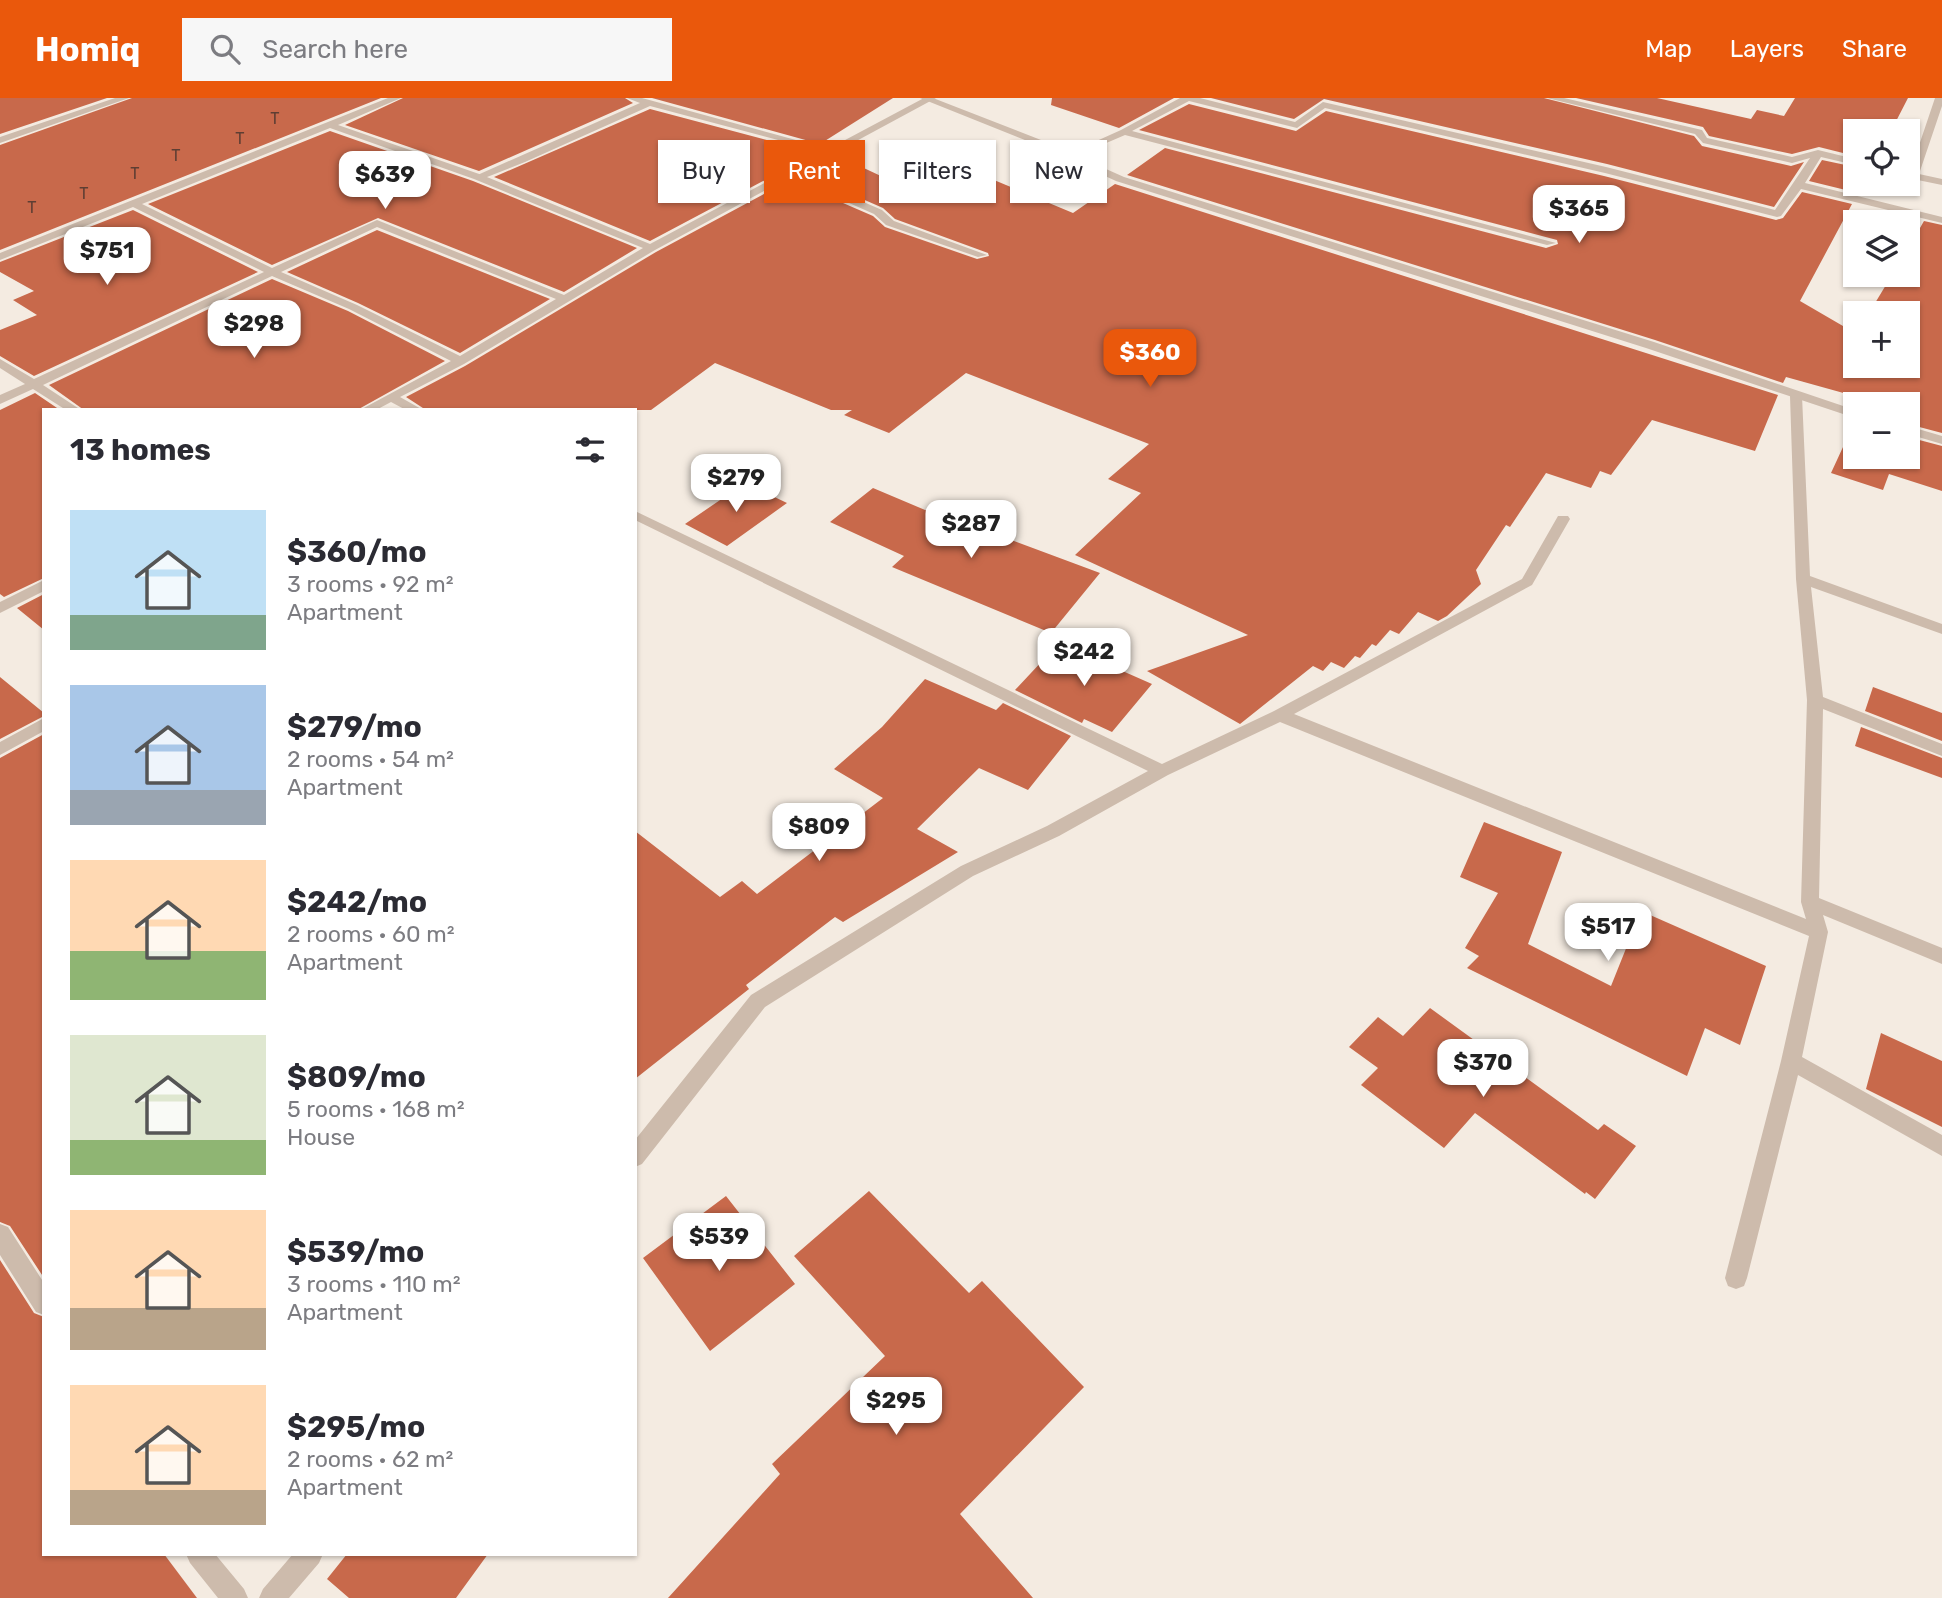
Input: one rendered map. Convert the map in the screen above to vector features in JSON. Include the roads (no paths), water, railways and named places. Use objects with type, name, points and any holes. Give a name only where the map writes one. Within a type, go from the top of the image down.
[{"type":"street","points":[[0,140],[124,98]]},
{"type":"street","points":[[0,257],[396,98]]},
{"type":"street","points":[[632,98],[789,140]]},
{"type":"street","points":[[851,140],[928,98],[1033,140]]},
{"type":"street","points":[[1106,140],[1188,98],[1297,125],[1323,105],[1606,170],[1777,214],[1818,153]]},
{"type":"street","points":[[1552,98],[1699,132],[1703,139],[1791,160],[1818,153],[1843,159]]},
{"type":"street","points":[[1920,152],[1940,98]]},
{"type":"street","points":[[478,177],[648,103]]},
{"type":"street","points":[[330,125],[478,177],[651,248]]},
{"type":"street","points":[[1124,132],[1551,243]]},
{"type":"street","points":[[1107,174],[1650,345],[1843,410]]},
{"type":"street","points":[[1920,178],[1942,182]]},
{"type":"street","points":[[1799,185],[1942,220]]},
{"type":"street","points":[[370,408],[460,361],[651,248],[764,189]]},
{"type":"street","points":[[858,203],[878,212],[890,223],[982,256]]},
{"type":"street","points":[[132,204],[272,272],[353,307],[460,361]]},
{"type":"street","points":[[0,400],[377,222],[563,298]]},
{"type":"street","points":[[0,363],[72,408]]},
{"type":"street","points":[[1736,1278],[1791,1061],[1819,932],[1810,902],[1815,700],[1803,579],[1796,396]]},
{"type":"street","points":[[390,397],[413,408]]},
{"type":"street","points":[[1920,434],[1942,440]]},
{"type":"street","points":[[637,516],[1162,771]]},
{"type":"street","points":[[637,1154],[758,1001],[967,871],[1053,831],[1162,771],[1279,715],[1527,582],[1563,519]]},
{"type":"street","points":[[1803,579],[1942,629]]},
{"type":"street","points":[[0,608],[42,586]]},
{"type":"street","points":[[1815,700],[1942,750]]},
{"type":"street","points":[[1279,715],[1819,932]]},
{"type":"street","points":[[0,750],[42,725]]},
{"type":"street","points":[[1810,902],[1942,957]]},
{"type":"street","points":[[1791,1061],[1942,1146]]},
{"type":"street","points":[[0,1234],[42,1301]]},
{"type":"street","points":[[201,1556],[235,1598]]},
{"type":"street","points":[[272,1598],[308,1556]]}]
